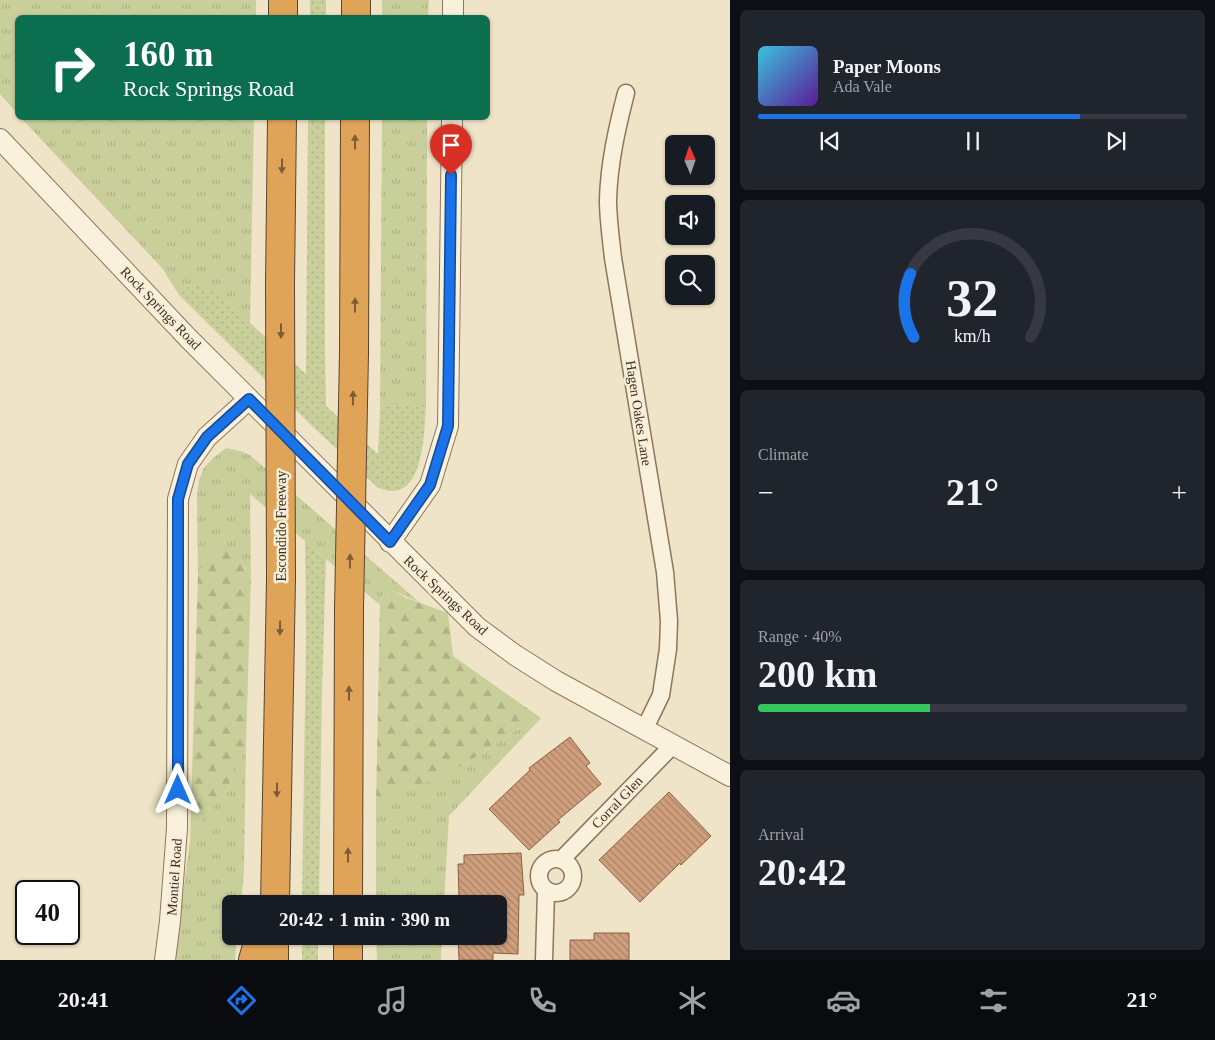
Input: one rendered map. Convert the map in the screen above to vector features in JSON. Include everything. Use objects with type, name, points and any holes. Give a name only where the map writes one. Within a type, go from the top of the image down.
[{"type":"highway","points":[[283,0],[283,15]]},
{"type":"highway","points":[[356,0],[356,15]]},
{"type":"highway","name":"Escondido Freeway","points":[[273,895],[281,579],[280,283],[282,120]]},
{"type":"highway","points":[[348,895],[349,609],[354,353],[355,120]]},
{"type":"highway","points":[[253,960],[257,945]]},
{"type":"highway","points":[[274,945],[274,960]]},
{"type":"highway","points":[[348,945],[348,960]]},
{"type":"street","points":[[453,0],[453,15]]},
{"type":"street","name":"Hagen Oakes Lane","points":[[626,93],[614,143],[608,202],[609,224],[665,572],[669,621],[668,649],[661,695],[644,730]]},
{"type":"street","points":[[390,542],[430,485],[448,426],[452,120]]},
{"type":"street","name":"Rock Springs Road","points":[[0,139],[189,339],[477,627],[556,682],[730,776]]},
{"type":"street","name":"Montiel Road","points":[[165,960],[172,907],[177,828],[178,499],[188,464],[207,437],[249,399]]},
{"type":"street","name":"Corral Glen","points":[[544,960],[546,891],[542,887],[539,877],[542,867],[550,860],[561,860],[673,745]]},
{"type":"street","points":[[546,891],[562,893],[571,886],[574,876],[573,870],[566,862],[561,860]]},
{"type":"green space","points":[[0,0],[256,0],[256,15],[15,15],[15,111],[0,94]]},
{"type":"green space","points":[[310,0],[326,0],[326,15],[310,15]]},
{"type":"green space","points":[[382,0],[429,0],[428,15],[382,15]]},
{"type":"green space","points":[[23,120],[254,120],[250,323],[223,298],[190,285],[179,295],[162,268]]},
{"type":"green space","points":[[308,120],[325,120],[326,406],[378,454],[380,409],[387,405],[426,407],[422,450],[418,465],[413,478],[404,488],[393,491],[377,487],[179,295],[190,285],[209,289],[223,298],[306,374]]},
{"type":"green space","points":[[382,120],[427,120],[426,407],[387,405],[380,409]]},
{"type":"green space","points":[[226,448],[250,455],[419,602],[393,591],[383,594],[380,605],[250,494],[251,578],[245,567],[198,573],[197,496],[199,480],[204,468]]},
{"type":"green space","points":[[305,541],[326,559],[319,895],[302,895],[306,636]]},
{"type":"green space","points":[[225,550],[241,562],[251,578],[246,746],[238,755],[228,788],[197,827],[190,841],[198,573],[209,556]]},
{"type":"green space","points":[[393,591],[448,613],[453,656],[541,718],[513,732],[467,763],[440,777],[398,792],[385,803],[376,802],[380,605],[383,594]]},
{"type":"green space","points":[[541,718],[449,816],[445,895],[376,895],[376,802],[385,803],[398,792],[440,777],[467,763],[513,732]]},
{"type":"green space","points":[[246,746],[244,871],[242,895],[222,895],[222,945],[236,945],[235,960],[174,960],[190,841],[197,827],[228,788],[238,754]]},
{"type":"green space","points":[[302,945],[318,945],[318,960],[302,960]]},
{"type":"green space","points":[[376,945],[442,945],[441,960],[377,960]]},
{"type":"building","points":[[570,737],[590,763],[586,766],[601,784],[558,820],[560,822],[529,850],[489,809],[530,770],[529,768]]},
{"type":"building","points":[[669,792],[711,836],[640,902],[599,860]]},
{"type":"building","points":[[521,853],[524,895],[519,895],[518,954],[493,953],[493,960],[459,960],[458,945],[507,945],[507,895],[459,895],[458,864],[464,864],[464,855]]},
{"type":"building","points":[[594,933],[629,933],[629,960],[570,960],[570,940],[594,940]]},
{"type":"route","points":[[178,790],[178,499],[188,464],[207,437],[249,399],[390,542],[430,485],[448,426],[451,175]]}]
